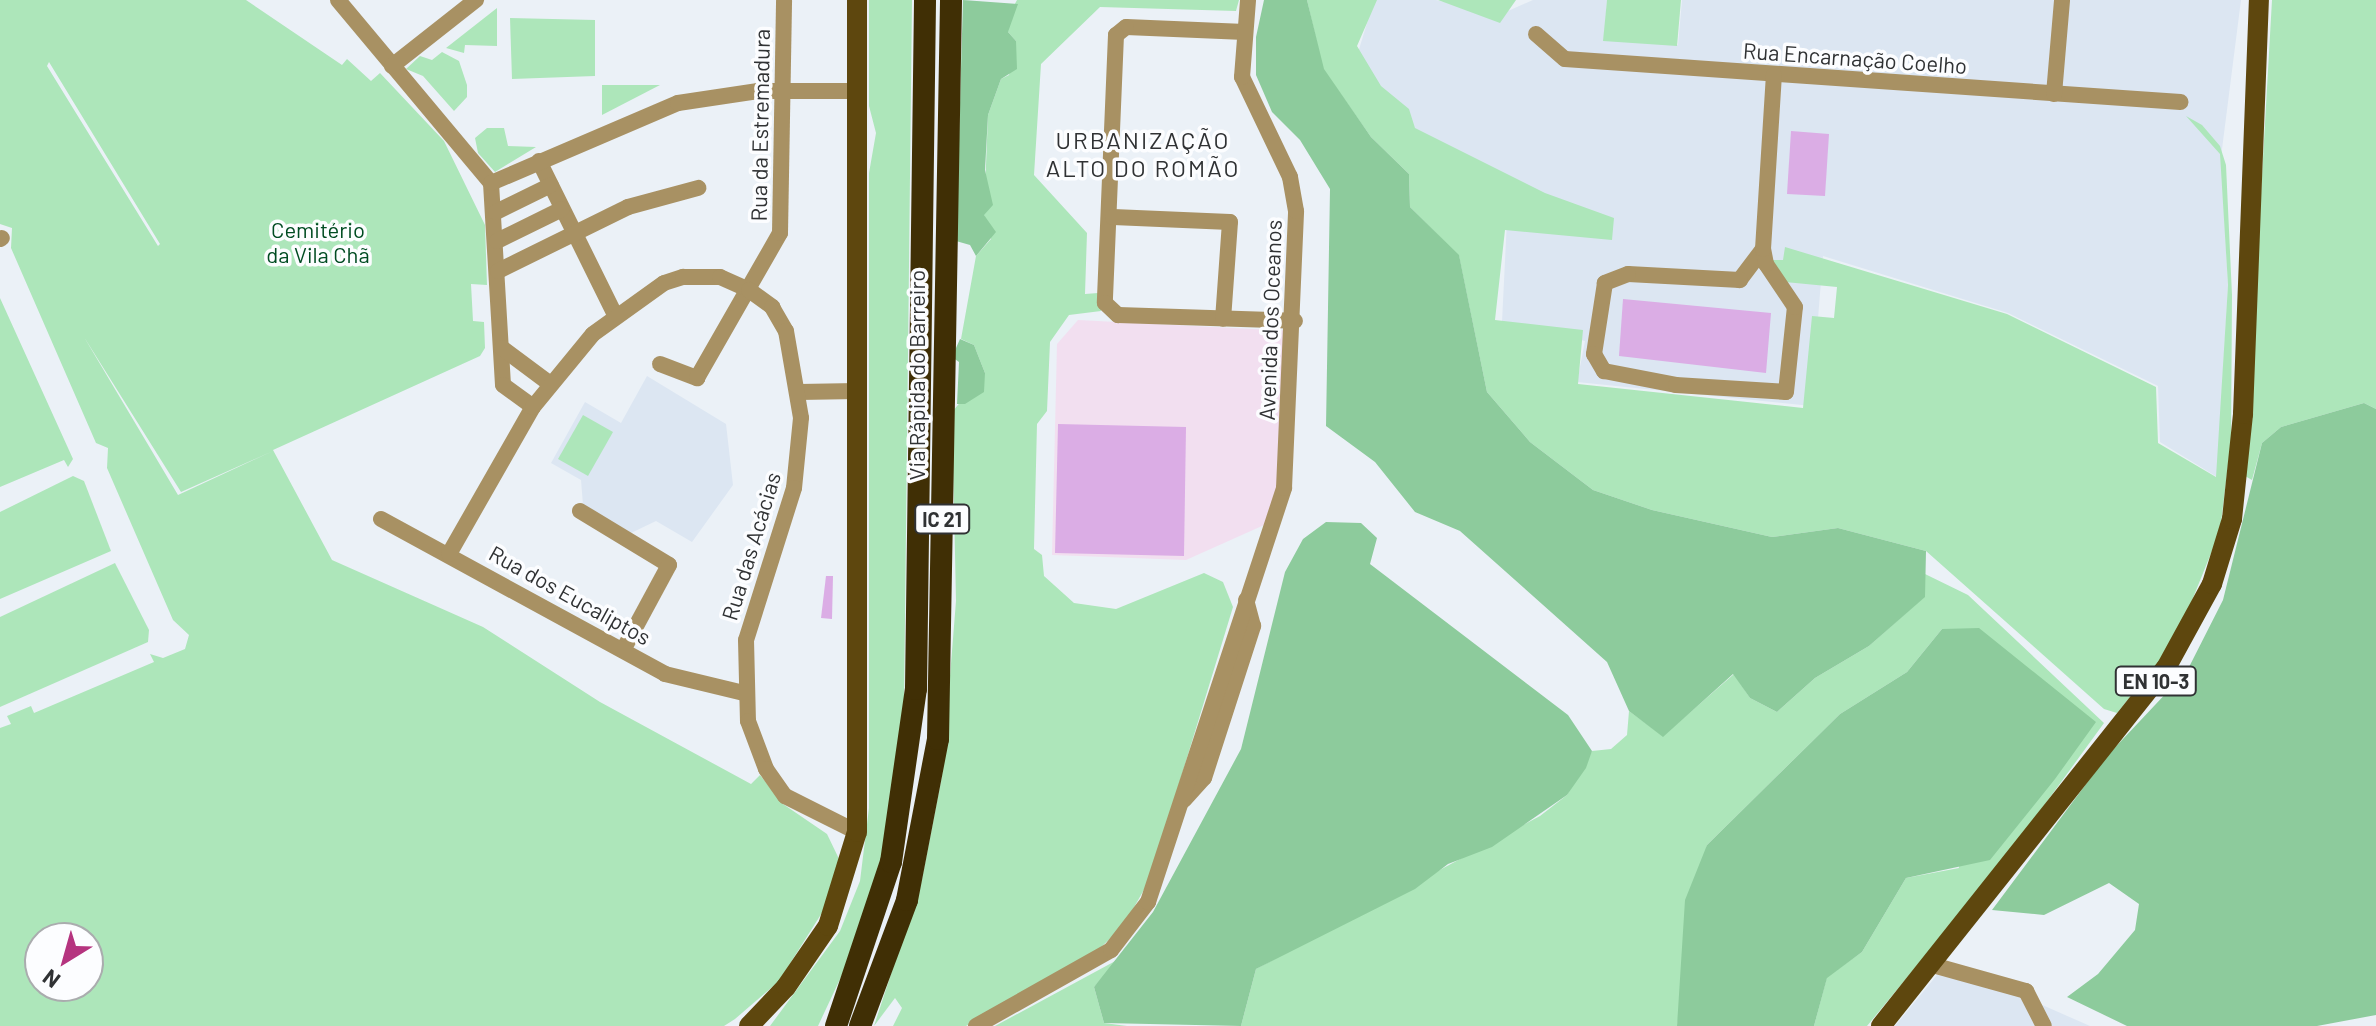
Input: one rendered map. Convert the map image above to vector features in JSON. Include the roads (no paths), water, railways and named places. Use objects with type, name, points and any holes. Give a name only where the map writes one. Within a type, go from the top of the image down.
[{"type":"highway","name":"Via Rápida do Barreiro","points":[[836,1026],[891,862],[916,689],[925,0]]},
{"type":"highway","name":"Via Rápida do Barreiro","points":[[860,1026],[907,900],[938,739],[951,0]]},
{"type":"main road","points":[[750,1023],[813,952],[841,896],[857,832],[857,0]]},
{"type":"main road","name":"EN 10-3","points":[[1881,1026],[2166,668],[2212,584],[2232,519],[2243,414],[2259,0]]},
{"type":"street","points":[[338,0],[491,183],[496,212],[503,385],[533,407]]},
{"type":"street","points":[[392,66],[476,0]]},
{"type":"street","name":"Rua da Estremadura","points":[[660,364],[697,378],[749,290],[784,219],[784,0]]},
{"type":"street","name":"Avenida dos Oceanos","points":[[976,1026],[1111,950],[1148,902],[1181,804],[1204,778],[1253,626],[1246,600],[1284,488],[1295,321],[1292,189],[1242,77],[1248,0]]},
{"type":"street","points":[[2054,94],[2062,0]]},
{"type":"street","points":[[1245,32],[1118,31],[1113,217],[1105,303],[1110,313],[1295,321]]},
{"type":"street","name":"Rua Encarnação Coelho","points":[[1536,34],[1565,59],[2180,102]]},
{"type":"street","points":[[1763,249],[1756,268],[1740,280],[1628,274],[1605,283],[1594,354],[1604,371],[1676,385],[1786,392],[1795,307],[1766,264],[1763,249],[1774,75]]},
{"type":"street","points":[[491,183],[678,103],[784,91],[857,91]]},
{"type":"street","points":[[539,161],[615,315]]},
{"type":"street","points":[[496,212],[551,185]]},
{"type":"street","points":[[498,271],[628,207],[698,188]]},
{"type":"street","points":[[497,241],[562,209]]},
{"type":"street","points":[[1113,217],[1230,222],[1223,319]]},
{"type":"street","name":"Rua das Acácias","points":[[449,554],[549,383],[615,315],[683,277],[720,277],[749,290],[782,322],[799,392],[794,488],[746,640],[744,693],[756,748],[775,784],[795,805],[857,832]]},
{"type":"street","points":[[502,348],[549,383]]},
{"type":"street","points":[[799,392],[857,391]]},
{"type":"street","points":[[580,511],[669,565],[623,650]]},
{"type":"street","name":"Rua dos Eucaliptos","points":[[381,519],[677,679],[744,693]]},
{"type":"street","points":[[1929,964],[2026,991],[2044,1026]]},
{"type":"district","name":"URBANIZAÇÃO ALTO DO ROMÃO","points":[[1143,154]]},
{"type":"park label","name":"Cemitério da Vila Chã","points":[[318,242]]}]
